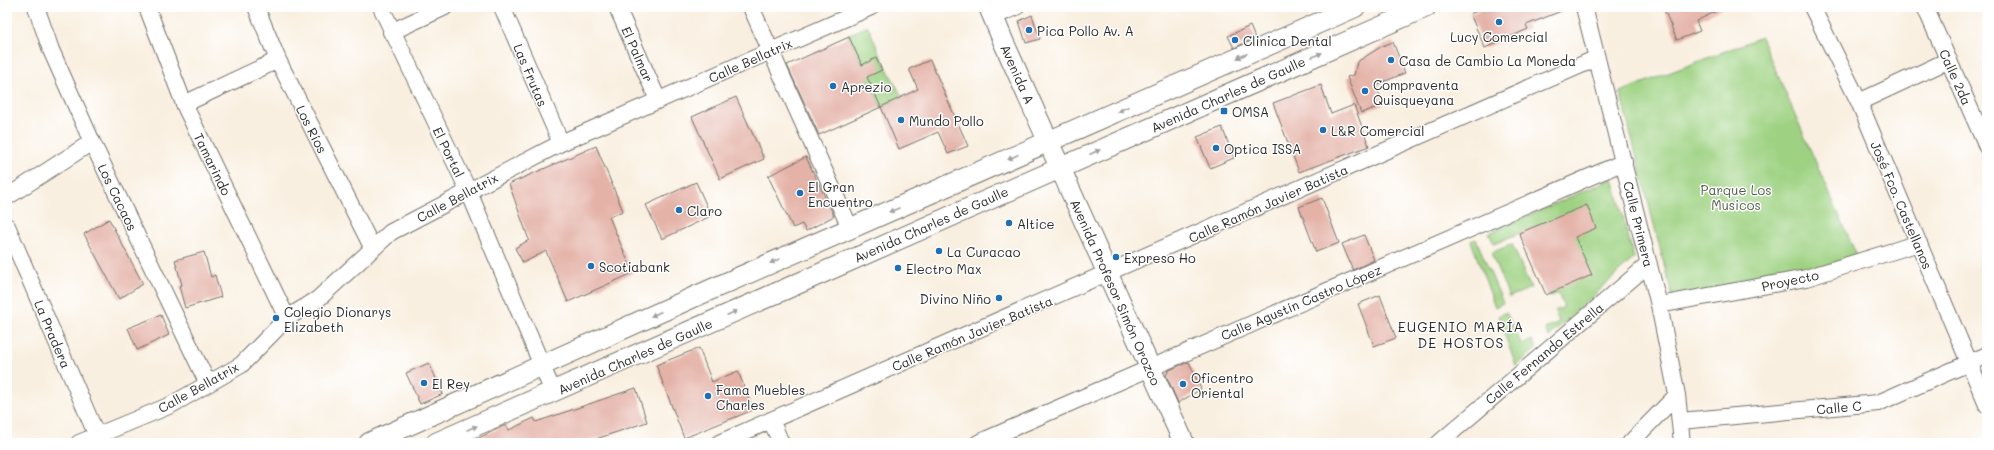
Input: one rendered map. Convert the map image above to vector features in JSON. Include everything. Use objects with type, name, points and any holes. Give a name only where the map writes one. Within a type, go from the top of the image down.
[{"type":"main road","points":[[369,443],[850,228],[1355,7]]},
{"type":"main road","name":"Avenida Charles de Gaulle","points":[[436,443],[1426,7]]},
{"type":"main road","name":"Avenida A","points":[[991,12],[1048,141]]},
{"type":"main road","name":"Avenida Profesor Simón Orozco","points":[[1048,141],[1184,443]]},
{"type":"street","name":"Los Cacaos","points":[[36,7],[51,50],[92,142],[208,384]]},
{"type":"street","name":"Tamarindo","points":[[147,7],[184,104],[287,318]]},
{"type":"street","name":"Los Ríos","points":[[256,7],[278,60],[373,249]]},
{"type":"street","name":"El Portal","points":[[380,7],[469,192],[541,366],[554,392]]},
{"type":"street","points":[[391,32],[445,7]]},
{"type":"street","name":"Las Frutas","points":[[502,7],[561,143]]},
{"type":"street","name":"El Palmar","points":[[617,7],[658,100]]},
{"type":"street","points":[[751,7],[850,228]]},
{"type":"street","points":[[991,12],[1016,7]]},
{"type":"street","name":"Calle Primera","points":[[1584,7],[1659,305],[1677,395],[1682,443]]},
{"type":"street","name":"José Fco. Castellanos","points":[[1812,7],[1859,102],[1987,405]]},
{"type":"street","name":"Calle 2da","points":[[1925,7],[1987,147]]},
{"type":"street","name":"Calle Bellatrix","points":[[79,443],[98,440],[171,405],[241,365],[287,318],[318,298],[391,232],[561,143],[868,8]]},
{"type":"street","name":"Calle Ramón Javier Batista","points":[[719,443],[1108,274],[1597,58]]},
{"type":"street","points":[[184,104],[278,60]]},
{"type":"street","points":[[1859,102],[1949,60]]},
{"type":"street","points":[[7,197],[92,142]]},
{"type":"street","name":"Calle Agustín Castro López","points":[[978,443],[1149,367],[1624,162]]},
{"type":"street","name":"La Pradera","points":[[7,226],[98,440]]},
{"type":"street","name":"Proyecto","points":[[1659,305],[1806,278],[1919,243]]},
{"type":"street","name":"Calle Fernando Estrella","points":[[1439,443],[1649,264]]},
{"type":"street","name":"Calle C","points":[[1680,421],[1878,403],[1987,355]]},
{"type":"street","points":[[1630,443],[1677,395]]},
{"type":"street","points":[[771,420],[780,443]]},
{"type":"green space","points":[[868,26],[881,57],[902,97],[881,107],[848,35]]},
{"type":"green space","name":"Parque Los Musicos","points":[[1761,37],[1857,256],[1807,272],[1673,299],[1620,92]]},
{"type":"green space","points":[[1613,178],[1634,258],[1549,337],[1545,329],[1559,322],[1555,311],[1564,307],[1558,293],[1550,296],[1522,232],[1494,244],[1489,233]]},
{"type":"green space","points":[[1476,239],[1503,303],[1495,307],[1471,241]]},
{"type":"green space","points":[[1512,244],[1531,288],[1509,297],[1491,253]]},
{"type":"green space","points":[[1506,312],[1522,345],[1532,340],[1536,349],[1516,366],[1498,316]]},
{"type":"building","name":"Lucy Comercial","points":[[1486,7],[1569,8],[1526,25],[1528,29],[1485,48],[1470,14]]},
{"type":"building","points":[[1663,7],[1725,7],[1696,21],[1700,31],[1677,40]]},
{"type":"building","name":"Pica Pollo Av. A","points":[[1032,15],[1040,39],[1026,43],[1019,21]]},
{"type":"building","points":[[1250,26],[1255,38],[1234,48],[1228,36]]},
{"type":"building","name":"Aprezio","points":[[849,37],[862,65],[876,58],[882,70],[867,77],[881,107],[819,135],[787,65]]},
{"type":"building","points":[[1393,42],[1405,73],[1376,85],[1383,105],[1361,113],[1347,77],[1354,75],[1357,62],[1382,46]]},
{"type":"building","points":[[930,60],[968,146],[948,154],[938,132],[899,149],[881,107],[918,89],[909,69]]},
{"type":"building","name":"L&R Comercial","points":[[1321,85],[1331,114],[1354,105],[1369,146],[1299,172],[1273,103]]},
{"type":"building","points":[[736,97],[764,159],[720,179],[692,117]]},
{"type":"building","name":"Optica ISSA","points":[[1222,127],[1234,158],[1210,168],[1197,137]]},
{"type":"building","points":[[596,146],[623,211],[609,217],[633,273],[568,302],[546,251],[523,263],[515,248],[529,240],[509,184]]},
{"type":"building","name":"El Gran Encuentro","points":[[806,157],[834,216],[806,231],[802,224],[793,228],[768,176]]},
{"type":"building","name":"Claro","points":[[696,182],[711,216],[662,239],[646,205]]},
{"type":"building","points":[[1322,198],[1339,243],[1316,252],[1299,207]]},
{"type":"building","points":[[1587,205],[1596,228],[1575,237],[1592,275],[1546,295],[1519,233]]},
{"type":"building","points":[[109,219],[143,284],[119,299],[84,234]]},
{"type":"building","points":[[1364,235],[1374,260],[1353,270],[1342,244]]},
{"type":"building","points":[[204,252],[211,277],[215,275],[221,297],[185,308],[179,286],[182,285],[175,260]]},
{"type":"building","points":[[1380,295],[1396,338],[1374,346],[1358,304]]},
{"type":"building","points":[[161,315],[169,335],[137,350],[128,328]]},
{"type":"building","name":"Fama Muebles Charles","points":[[699,348],[712,382],[738,371],[753,410],[684,438],[656,365]]},
{"type":"building","name":"Oficentro Oriental","points":[[1189,362],[1201,389],[1178,403],[1166,375],[1169,370]]},
{"type":"building","name":"El Rey","points":[[429,363],[443,394],[420,404],[406,373]]},
{"type":"building","points":[[636,388],[647,422],[584,443],[468,443],[506,425],[509,430],[534,418],[536,422]]},
{"type":"place","name":"Lucy Comercial","points":[[1499,22]]},
{"type":"place","name":"Pica Pollo Av. A","points":[[1029,30]]},
{"type":"place","name":"Clinica Dental","points":[[1235,40]]},
{"type":"place","name":"Casa de Cambio La Moneda","points":[[1391,60]]},
{"type":"place","name":"Aprezio","points":[[833,86]]},
{"type":"place","name":"Compraventa Quisqueyana","points":[[1365,91]]},
{"type":"place","name":"OMSA","points":[[1224,111]]},
{"type":"place","name":"Mundo Pollo","points":[[901,120]]},
{"type":"place","name":"L&R Comercial","points":[[1323,130]]},
{"type":"place","name":"Optica ISSA","points":[[1216,148]]},
{"type":"place","name":"El Gran Encuentro","points":[[800,193]]},
{"type":"place","name":"Claro","points":[[679,210]]},
{"type":"place","name":"Altice","points":[[1009,223]]},
{"type":"place","name":"La Curacao","points":[[939,251]]},
{"type":"place","name":"Expreso Ho","points":[[1116,257]]},
{"type":"place","name":"Scotiabank","points":[[591,266]]},
{"type":"place","name":"Electro Max","points":[[898,268]]},
{"type":"place","name":"Divino Niño","points":[[999,298]]},
{"type":"place","name":"Colegio Dionarys Elizabeth","points":[[276,318]]},
{"type":"place","name":"El Rey","points":[[424,383]]},
{"type":"place","name":"Oficentro Oriental","points":[[1183,384]]},
{"type":"place","name":"Fama Muebles Charles","points":[[708,396]]},
{"type":"district","name":"EUGENIO MARÍA DE HOSTOS","points":[[1461,334]]}]
